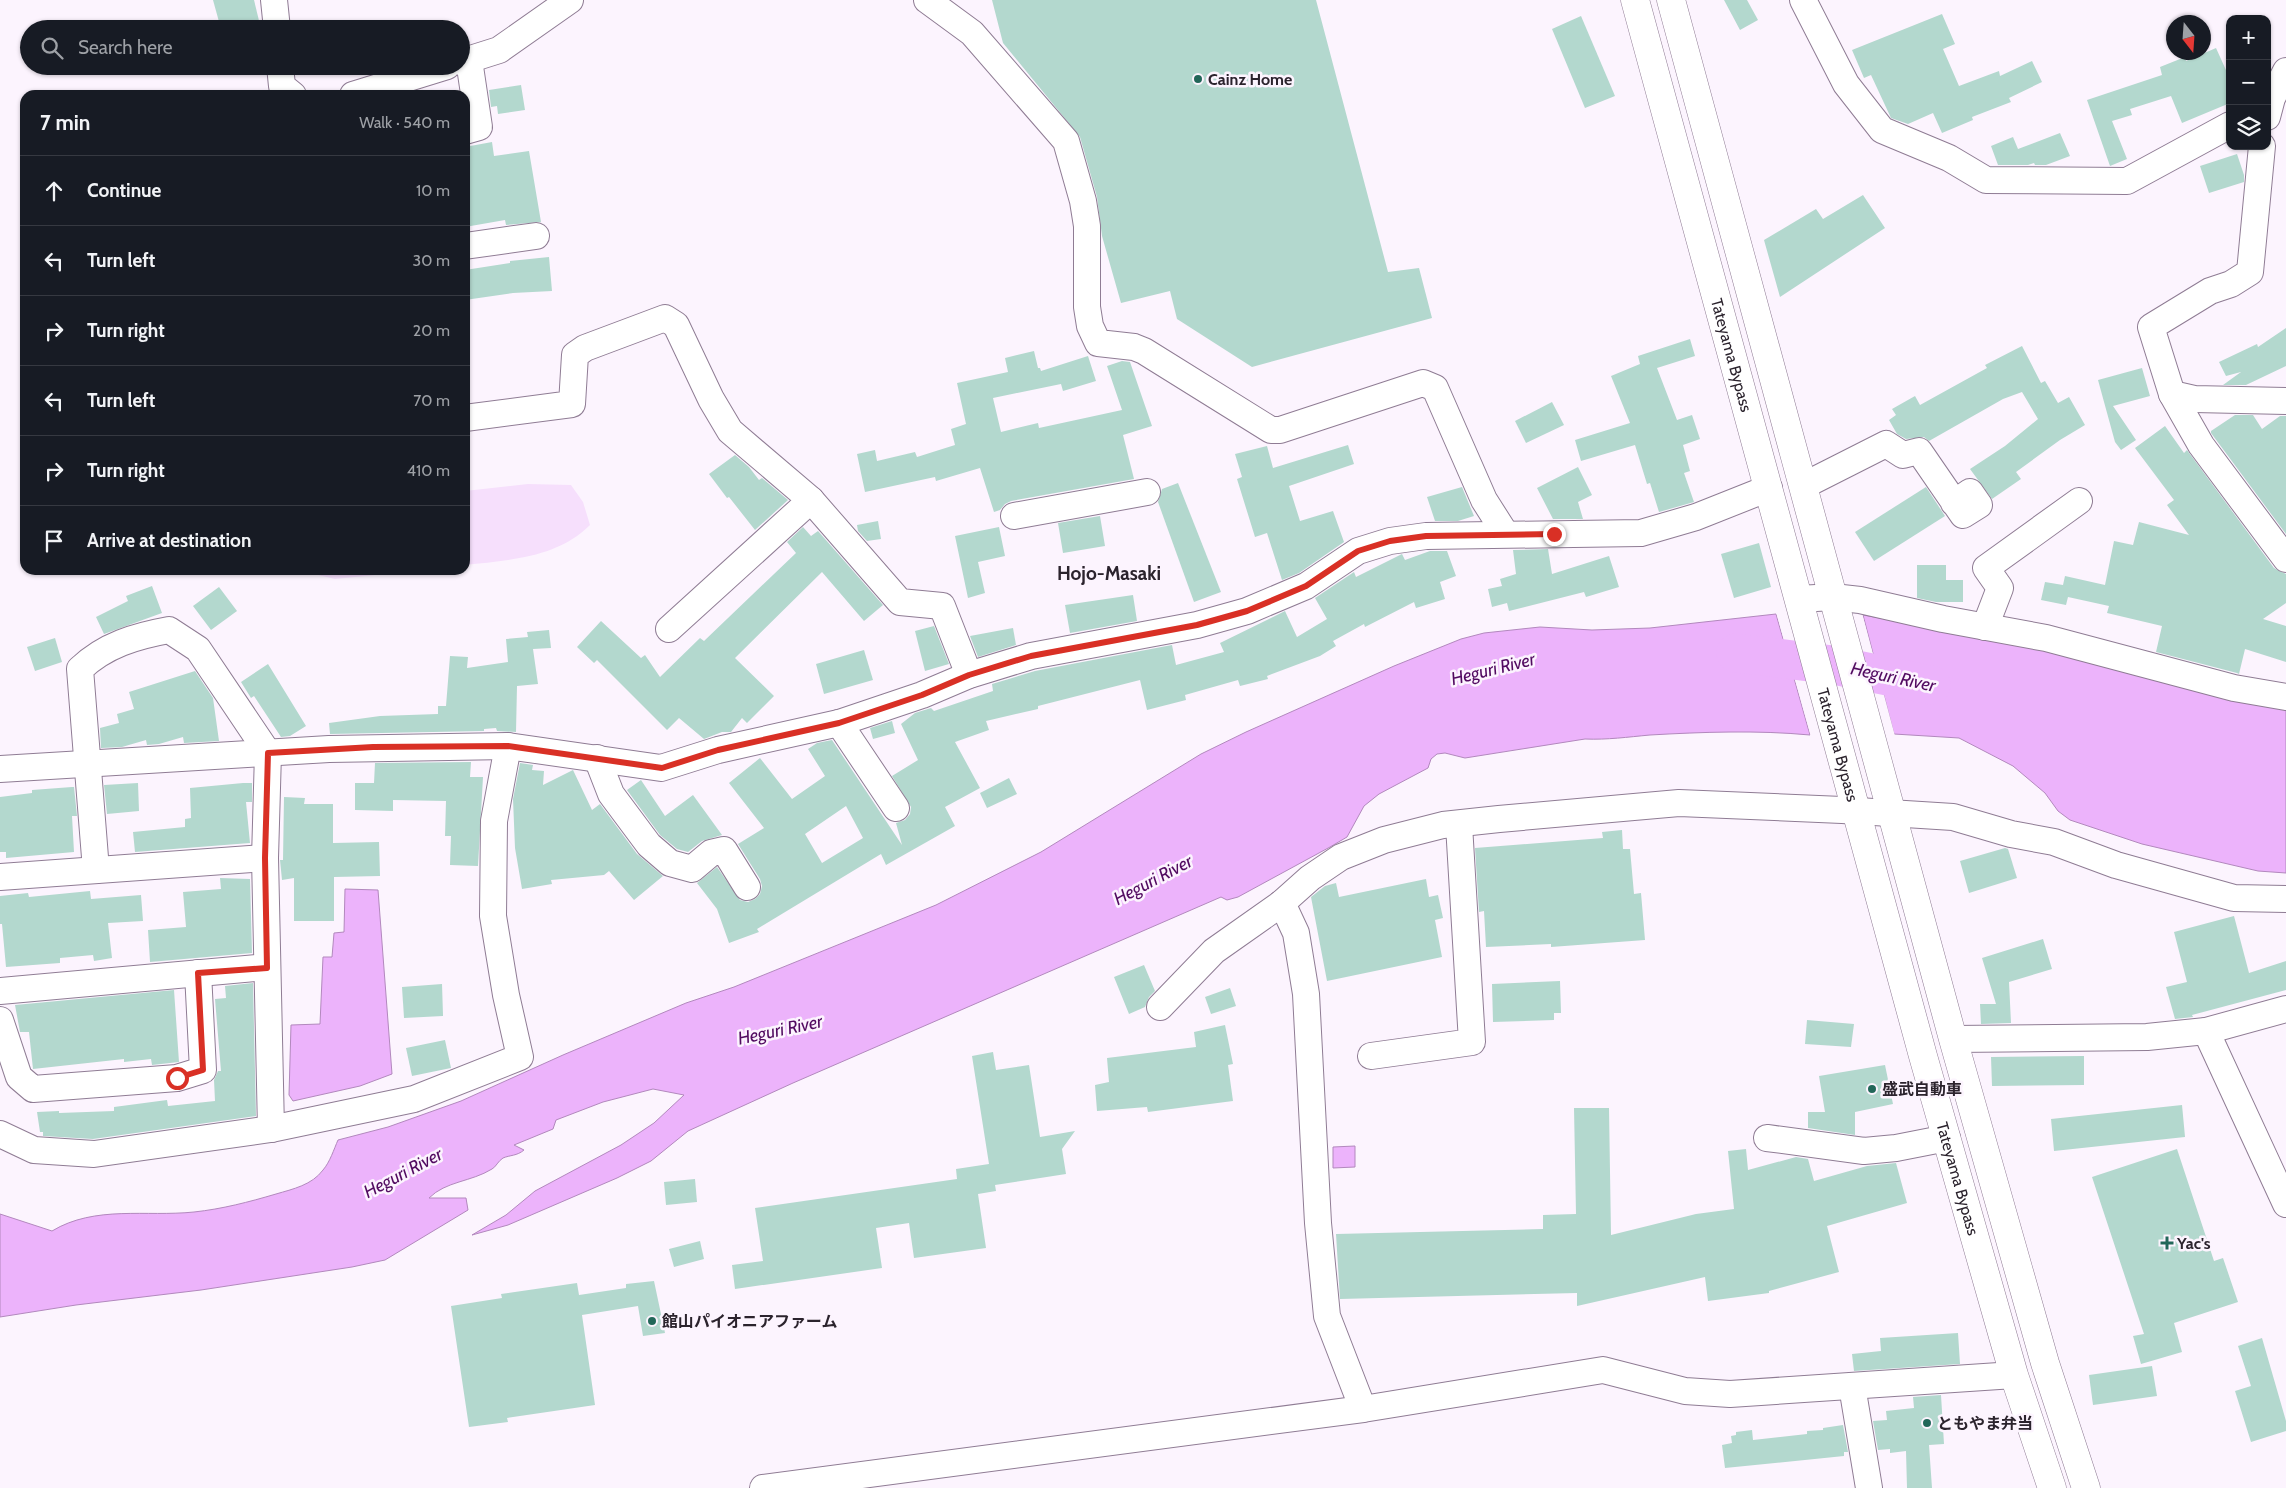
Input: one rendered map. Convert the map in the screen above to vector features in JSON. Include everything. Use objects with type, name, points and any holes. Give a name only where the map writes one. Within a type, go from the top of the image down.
[{"type":"highway","name":"Tateyama Bypass","points":[[1635,0],[1947,1138],[2014,1375],[2052,1488]]},
{"type":"highway","name":"Tateyama Bypass","points":[[1671,0],[1953,1039],[2045,1363],[2086,1488]]},
{"type":"street","points":[[274,0],[276,20]]},
{"type":"street","points":[[470,59],[499,50],[570,0]]},
{"type":"street","points":[[926,0],[972,32],[1066,141],[1084,201],[1087,226],[1087,307],[1090,326],[1098,343],[1128,346],[1144,351],[1271,430],[1280,430],[1423,383],[1435,388],[1484,500],[1506,533]]},
{"type":"street","points":[[1803,0],[1846,84],[1882,130],[1949,158],[1986,180],[2127,181],[2226,127]]},
{"type":"street","points":[[2271,101],[2286,71]]},
{"type":"street","points":[[281,75],[282,86],[287,90]]},
{"type":"street","points":[[370,90],[419,75]]},
{"type":"street","points":[[463,75],[467,90]]},
{"type":"street","points":[[470,99],[479,128],[470,129]]},
{"type":"street","points":[[2262,150],[2250,272],[2231,284],[2210,291],[2150,327],[2172,394],[2202,444],[2286,559]]},
{"type":"street","points":[[470,245],[536,236]]},
{"type":"street","points":[[470,417],[572,404],[575,355],[585,348],[665,318],[676,326],[711,400],[730,431],[811,500],[900,602],[942,606],[969,675]]},
{"type":"street","points":[[2172,394],[2194,399],[2286,401]]},
{"type":"street","points":[[1803,486],[1886,444],[1904,455],[1919,451],[1954,503]]},
{"type":"street","points":[[0,769],[373,747],[508,746],[662,768],[718,750],[839,723],[922,695],[969,675],[1031,656],[1197,625],[1247,611],[1306,586],[1358,551],[1390,541],[1426,536],[1506,533],[1641,533],[1696,517],[1769,488]]},
{"type":"street","points":[[1014,516],[1147,492]]},
{"type":"street","points":[[669,630],[811,500]]},
{"type":"street","points":[[1985,627],[2000,588],[1986,568],[2079,501]]},
{"type":"street","points":[[1800,603],[1835,603],[1860,600],[2046,638],[2234,688],[2286,697]]},
{"type":"street","points":[[96,870],[86,764],[80,669],[95,655],[140,636],[169,630],[198,649],[268,753],[265,858],[271,1129]]},
{"type":"street","points":[[839,723],[896,808]]},
{"type":"street","points":[[0,1134],[34,1150],[94,1154],[271,1129],[414,1098],[520,1057],[506,995],[493,916],[494,821],[508,746]]},
{"type":"street","points":[[597,758],[611,794],[649,846],[670,863],[692,869],[711,853],[724,850],[747,887]]},
{"type":"street","points":[[1160,1007],[1214,951],[1282,903],[1310,878],[1341,857],[1384,840],[1443,825],[1459,825],[1499,819],[1679,803],[1855,806],[1891,809],[1953,817],[2011,834],[2054,842],[2116,865],[2234,898],[2286,899]]},
{"type":"street","points":[[1371,1056],[1472,1042],[1459,825]]},
{"type":"street","points":[[0,877],[265,858]]},
{"type":"street","points":[[1282,903],[1296,933],[1306,994],[1318,1223],[1328,1316],[1363,1409]]},
{"type":"street","points":[[0,990],[267,968]]},
{"type":"street","points":[[0,1020],[19,1077],[32,1089],[177,1078],[203,1070],[198,973]]},
{"type":"street","points":[[1953,1039],[2147,1037],[2206,1031],[2286,1009]]},
{"type":"street","points":[[2206,1031],[2286,1204]]},
{"type":"street","points":[[1767,1138],[1864,1151],[1896,1148],[1947,1138]]},
{"type":"street","points":[[764,1488],[1363,1409],[1603,1370],[1685,1392],[1730,1394],[2014,1375]]},
{"type":"street","points":[[1852,1386],[1869,1488]]},
{"type":"shaded area","points":[[528,484],[571,485],[583,502],[590,525],[577,536],[548,551],[515,559],[470,564],[470,490]]},
{"type":"shaded area","points":[[318,575],[375,575],[335,579]]},
{"type":"water","points":[[1776,614],[1810,735],[1710,732],[1650,735],[1585,739],[1465,758],[1445,753],[1437,754],[1431,759],[1428,768],[1379,794],[1364,806],[1347,837],[1238,897],[1227,900],[1221,897],[793,1083],[688,1131],[651,1161],[617,1178],[508,1225],[472,1235],[506,1215],[535,1191],[621,1145],[654,1123],[684,1095],[653,1089],[603,1102],[556,1120],[553,1129],[514,1145],[524,1150],[521,1152],[503,1158],[493,1168],[476,1177],[436,1192],[429,1198],[466,1198],[468,1210],[385,1260],[352,1267],[201,1290],[76,1305],[0,1317],[0,1214],[52,1231],[68,1223],[103,1215],[176,1213],[215,1209],[256,1200],[302,1186],[319,1175],[323,1170],[338,1140],[388,1127],[461,1101],[686,1003],[734,987],[936,905],[1041,852],[1201,754],[1394,666],[1461,639],[1484,633],[1540,627],[1592,630],[1650,628]]},
{"type":"water","points":[[1863,615],[2059,650],[2286,710],[2286,873],[2258,871],[2142,844],[2070,820],[2058,811],[2045,793],[2013,766],[1959,738],[1894,734]]},
{"type":"water","points":[[345,889],[378,890],[392,1074],[360,1086],[293,1101],[289,1095],[291,1025],[320,1024],[323,957],[332,957],[334,933],[344,932]]},
{"type":"water","points":[[1355,1146],[1355,1167],[1333,1168],[1333,1147]]},
{"type":"pier","points":[[1776,612],[1779,614],[1813,734],[1811,737]]},
{"type":"pier","points":[[1862,613],[1895,736],[1892,734],[1860,616]]},
{"type":"building","points":[[213,0],[254,0],[259,20],[219,20]]},
{"type":"building","points":[[992,0],[1316,0],[1388,272],[1419,268],[1432,318],[1252,367],[1177,319],[1170,291],[1121,303],[1102,236],[1097,197],[1080,137],[1003,43]]},
{"type":"building","points":[[1724,0],[1747,0],[1758,20],[1740,30]]},
{"type":"building","points":[[1942,14],[1955,44],[1943,49],[1959,86],[1999,71],[2000,76],[2032,61],[2042,82],[2009,98],[2011,102],[1972,117],[1973,120],[1942,133],[1933,113],[1908,124],[1891,118],[1871,75],[1864,78],[1852,50]]},
{"type":"building","points":[[1581,16],[1615,96],[1585,108],[1552,29]]},
{"type":"building","points":[[2216,48],[2226,70],[2226,105],[2182,123],[2171,96],[2130,109],[2132,115],[2112,121],[2127,159],[2110,166],[2087,100],[2162,75],[2160,67],[2178,60],[2211,60],[2211,50]]},
{"type":"building","points":[[521,85],[525,110],[498,114],[497,106],[491,107],[489,90]]},
{"type":"building","points":[[2060,133],[2070,156],[2046,165],[2035,165],[2034,163],[2028,165],[1998,165],[1991,146],[2013,137],[2018,149]]},
{"type":"building","points":[[492,142],[494,156],[529,151],[541,222],[506,225],[505,220],[470,226],[470,146]]},
{"type":"building","points":[[2237,154],[2244,175],[2244,182],[2209,193],[2200,166]]},
{"type":"building","points":[[1863,195],[1885,228],[1780,297],[1764,240],[1816,209],[1823,219]]},
{"type":"building","points":[[549,257],[552,291],[513,293],[470,299],[470,269],[510,263],[510,261]]},
{"type":"building","points":[[2286,328],[2286,366],[2246,385],[2223,385],[2241,372],[2226,376],[2219,362],[2257,344],[2258,347]]},
{"type":"building","points":[[1690,339],[1695,356],[1657,368],[1677,420],[1692,415],[1700,439],[1683,445],[1690,471],[1684,473],[1694,502],[1659,512],[1650,483],[1647,484],[1635,445],[1581,461],[1575,440],[1630,423],[1611,376],[1640,364],[1638,356]]},
{"type":"building","points":[[2022,346],[2041,383],[2045,381],[2058,403],[2069,397],[2085,425],[2060,440],[2016,472],[2021,479],[1992,499],[1970,469],[2005,446],[2038,419],[2022,392],[2003,399],[1929,441],[1924,437],[1906,439],[1897,434],[1889,420],[1896,415],[1892,409],[1915,396],[1920,405],[1987,368],[1985,365]]},
{"type":"building","points":[[1034,351],[1038,368],[1041,371],[1088,356],[1096,381],[1063,391],[1061,384],[993,398],[1001,432],[1038,423],[1039,428],[1122,410],[1107,366],[1122,361],[1130,362],[1152,426],[1123,435],[1134,479],[1011,501],[1000,510],[994,512],[980,468],[936,481],[935,477],[865,492],[857,454],[875,450],[877,461],[915,452],[917,457],[955,445],[951,429],[966,424],[957,383],[1008,372],[1005,358]]},
{"type":"building","points":[[2142,368],[2150,396],[2113,406],[2136,440],[2121,450],[2115,442],[2098,380]]},
{"type":"building","points":[[1552,402],[1564,425],[1526,443],[1515,421]]},
{"type":"building","points":[[2235,415],[2253,415],[2262,429],[2280,416],[2286,416],[2286,534],[2211,433],[2211,431]]},
{"type":"building","points":[[2165,426],[2184,453],[2187,450],[2274,568],[2286,574],[2286,603],[2263,619],[2286,626],[2286,662],[2245,649],[2239,674],[2156,652],[2162,626],[2107,613],[2109,606],[2068,597],[2066,605],[2041,600],[2045,582],[2063,585],[2065,576],[2105,585],[2114,541],[2133,545],[2139,522],[2189,535],[2167,505],[2174,500],[2135,448]]},
{"type":"building","points":[[1348,445],[1354,464],[1289,486],[1300,521],[1333,511],[1344,542],[1299,573],[1282,580],[1267,533],[1255,537],[1237,479],[1242,477],[1235,454],[1267,446],[1273,468]]},
{"type":"building","points":[[735,455],[749,467],[759,480],[762,478],[788,500],[755,530],[709,474]]},
{"type":"building","points":[[1578,467],[1592,495],[1578,502],[1583,519],[1553,519],[1537,488]]},
{"type":"building","points":[[1178,483],[1221,592],[1194,602],[1158,502],[1162,489]]},
{"type":"building","points":[[1462,487],[1474,516],[1458,521],[1435,521],[1427,497]]},
{"type":"building","points":[[1926,487],[1945,516],[1874,561],[1855,532]]},
{"type":"building","points":[[1100,516],[1105,546],[1063,553],[1058,523]]},
{"type":"building","points":[[878,521],[881,539],[867,541],[858,531],[857,525]]},
{"type":"building","points":[[803,527],[811,536],[818,531],[883,605],[864,621],[822,572],[735,658],[774,696],[747,723],[742,718],[731,732],[722,732],[704,739],[679,718],[667,730],[597,660],[594,663],[577,647],[601,621],[641,658],[645,655],[660,677],[700,638],[704,641],[796,553],[787,542]]},
{"type":"building","points":[[999,527],[1005,556],[978,562],[985,593],[968,598],[955,536]]},
{"type":"building","points":[[1759,543],[1771,587],[1734,598],[1721,554]]},
{"type":"building","points":[[1548,549],[1552,574],[1609,556],[1619,587],[1586,597],[1584,592],[1509,611],[1507,603],[1492,607],[1488,589],[1502,586],[1500,579],[1516,574],[1513,550]]},
{"type":"building","points":[[1430,551],[1447,551],[1456,576],[1440,582],[1445,599],[1416,608],[1414,602],[1365,627],[1364,624],[1333,641],[1336,646],[1320,656],[1267,676],[1268,679],[1240,686],[1238,680],[1185,695],[1186,700],[1147,710],[1140,680],[1038,706],[1038,709],[986,721],[989,730],[955,742],[980,788],[945,807],[955,826],[886,865],[881,854],[757,929],[759,932],[729,943],[717,909],[697,883],[717,867],[740,900],[748,902],[760,894],[762,886],[760,879],[738,844],[764,828],[729,783],[760,758],[792,799],[825,776],[808,749],[817,743],[832,740],[902,845],[896,823],[905,820],[910,814],[911,807],[892,776],[918,760],[901,724],[915,713],[931,708],[934,711],[993,691],[992,684],[1035,671],[1172,645],[1176,665],[1224,652],[1220,643],[1285,611],[1297,637],[1327,619],[1315,598],[1354,572],[1356,577],[1402,554],[1405,560]],"holes":[[[846,806],[863,838],[822,863],[805,834]]]},
{"type":"building","points":[[1917,565],[1946,565],[1946,580],[1963,580],[1963,602],[1936,602],[1917,598]]},
{"type":"building","points":[[152,586],[162,613],[104,634],[96,617],[128,601],[126,596]]},
{"type":"building","points":[[219,587],[237,611],[211,630],[193,606]]},
{"type":"building","points":[[1133,595],[1137,621],[1070,633],[1065,605]]},
{"type":"building","points":[[934,626],[949,664],[925,671],[915,631]]},
{"type":"building","points":[[1013,628],[1016,645],[978,657],[970,636]]},
{"type":"building","points":[[549,630],[551,648],[533,649],[538,684],[517,686],[516,732],[497,731],[496,728],[484,729],[484,731],[330,734],[329,723],[380,716],[438,714],[438,706],[446,706],[450,656],[468,657],[467,668],[508,662],[506,639],[528,637],[527,632]]},
{"type":"building","points":[[55,638],[62,662],[35,671],[27,647]]},
{"type":"building","points":[[864,650],[873,680],[824,694],[816,664]]},
{"type":"building","points":[[268,664],[306,726],[290,736],[281,737],[254,696],[251,698],[241,682]]},
{"type":"building","points":[[195,671],[213,698],[219,741],[184,743],[183,737],[159,744],[147,745],[146,740],[122,747],[101,748],[100,728],[119,723],[117,714],[134,709],[129,692]]},
{"type":"building","points":[[892,721],[895,733],[873,739],[870,728]]},
{"type":"building","points":[[471,762],[470,777],[483,777],[478,866],[450,865],[451,836],[445,836],[446,801],[393,800],[393,811],[355,810],[355,783],[374,783],[375,763]]},
{"type":"building","points":[[520,763],[533,765],[532,770],[544,771],[543,785],[573,770],[592,810],[600,804],[637,854],[663,876],[634,900],[609,871],[604,875],[551,880],[552,884],[522,889],[515,848],[513,799]]},
{"type":"building","points":[[1009,778],[1017,794],[987,808],[980,793]]},
{"type":"building","points":[[641,780],[665,816],[693,795],[722,835],[702,841],[688,852],[677,849],[660,835],[627,790]]},
{"type":"building","points":[[138,783],[139,811],[107,814],[104,785]]},
{"type":"building","points":[[252,783],[252,802],[246,802],[250,843],[135,852],[133,832],[185,827],[185,819],[191,818],[190,788]]},
{"type":"building","points":[[74,787],[77,816],[72,816],[74,852],[6,858],[6,852],[0,852],[0,797],[32,793],[32,790]]},
{"type":"building","points":[[284,797],[305,798],[304,804],[333,804],[333,843],[379,842],[380,876],[334,877],[334,921],[294,921],[294,878],[282,880],[280,860],[283,860]]},
{"type":"building","points":[[1622,830],[1623,849],[1630,849],[1634,894],[1641,893],[1645,940],[1551,947],[1551,944],[1486,947],[1484,911],[1479,912],[1475,848],[1603,838],[1602,832]]},
{"type":"building","points":[[2005,848],[2008,849],[2017,878],[1969,893],[1960,861]]},
{"type":"building","points":[[220,878],[250,879],[252,953],[150,962],[148,930],[186,927],[183,892],[221,889]]},
{"type":"building","points":[[1426,879],[1429,897],[1438,895],[1443,918],[1435,920],[1442,957],[1327,981],[1311,897],[1325,886],[1336,883],[1339,897]]},
{"type":"building","points":[[90,891],[91,899],[141,895],[143,921],[108,923],[112,958],[94,961],[93,955],[60,958],[60,963],[6,967],[2,924],[0,924],[0,896],[28,893],[29,897]]},
{"type":"building","points":[[2234,916],[2249,973],[2286,961],[2286,990],[2192,1015],[2193,1017],[2175,1019],[2166,987],[2187,982],[2174,932]]},
{"type":"building","points":[[2043,939],[2052,969],[2009,982],[2011,1023],[1981,1024],[1980,1004],[1996,1004],[1982,958]]},
{"type":"building","points":[[1144,965],[1155,991],[1149,997],[1145,1007],[1129,1014],[1114,977]]},
{"type":"building","points":[[1560,981],[1561,1013],[1554,1013],[1554,1020],[1493,1022],[1492,984]]},
{"type":"building","points":[[253,983],[256,1116],[93,1139],[43,1136],[43,1132],[40,1132],[37,1112],[114,1111],[114,1107],[167,1100],[168,1106],[215,1101],[214,1080],[218,1071],[221,1071],[215,999],[226,998],[225,986]]},
{"type":"building","points":[[442,984],[443,1016],[404,1018],[402,987]]},
{"type":"building","points":[[1230,988],[1236,1006],[1211,1014],[1205,997]]},
{"type":"building","points":[[174,990],[179,1062],[152,1065],[151,1059],[124,1062],[124,1059],[33,1069],[29,1032],[20,1032],[15,1005]]},
{"type":"building","points":[[1807,1020],[1854,1024],[1851,1047],[1805,1044]]},
{"type":"building","points":[[1225,1025],[1233,1064],[1228,1065],[1233,1101],[1148,1112],[1147,1107],[1097,1111],[1095,1085],[1109,1082],[1107,1058],[1196,1047],[1194,1032]]},
{"type":"building","points":[[445,1040],[451,1068],[412,1076],[406,1048]]},
{"type":"building","points":[[993,1052],[996,1070],[1029,1065],[1040,1137],[1075,1131],[1062,1149],[1066,1174],[995,1185],[996,1191],[978,1194],[986,1248],[914,1258],[909,1223],[876,1228],[882,1268],[735,1289],[732,1265],[763,1261],[755,1208],[957,1179],[956,1169],[989,1164],[972,1056]]},
{"type":"building","points":[[2084,1056],[2084,1085],[1992,1086],[1991,1057]]},
{"type":"building","points":[[1885,1065],[1893,1104],[1855,1112],[1855,1135],[1808,1128],[1808,1112],[1825,1112],[1819,1076]]},
{"type":"building","points":[[2182,1105],[2185,1137],[2054,1151],[2051,1119]]},
{"type":"building","points":[[1574,1108],[1609,1108],[1611,1235],[1696,1214],[1734,1209],[1728,1151],[1746,1149],[1748,1170],[1796,1157],[1808,1159],[1814,1181],[1867,1166],[1896,1163],[1907,1203],[1827,1226],[1839,1272],[1769,1291],[1769,1293],[1708,1301],[1705,1277],[1577,1306],[1577,1293],[1340,1299],[1336,1234],[1543,1229],[1543,1215],[1576,1214]]},
{"type":"building","points":[[2177,1149],[2214,1261],[2223,1258],[2238,1302],[2174,1323],[2182,1352],[2141,1364],[2133,1336],[2144,1334],[2092,1177]]},
{"type":"building","points":[[695,1179],[697,1202],[666,1205],[664,1182]]},
{"type":"building","points":[[700,1241],[704,1259],[674,1267],[669,1249]]},
{"type":"building","points":[[654,1281],[665,1333],[643,1336],[638,1306],[582,1315],[595,1405],[507,1418],[508,1422],[469,1427],[451,1306],[502,1298],[501,1294],[577,1283],[579,1295],[626,1288],[626,1284]]},
{"type":"building","points":[[1958,1333],[1960,1364],[1854,1371],[1852,1354],[1881,1351],[1880,1338]]},
{"type":"building","points":[[2262,1338],[2286,1421],[2286,1431],[2251,1442],[2235,1391],[2251,1386],[2238,1346]]},
{"type":"building","points":[[2152,1366],[2157,1396],[2093,1405],[2089,1375]]},
{"type":"building","points":[[1941,1395],[1944,1444],[1929,1445],[1932,1488],[1907,1488],[1906,1451],[1890,1453],[1890,1449],[1878,1450],[1873,1421],[1887,1420],[1886,1411],[1914,1408],[1913,1397]]},
{"type":"building","points":[[1843,1425],[1848,1452],[1844,1452],[1844,1456],[1725,1468],[1722,1445],[1732,1443],[1731,1436],[1736,1435],[1736,1432],[1752,1430],[1753,1440],[1807,1434],[1807,1431],[1823,1430],[1823,1428]]},
{"type":"waterway","name":"Heguri River","points":[[1736,653],[1833,665],[1931,685]]},
{"type":"place","name":"Cainz Home","points":[[1198,79]]},
{"type":"place","name":"盛武自動車","points":[[1872,1089]]},
{"type":"place","name":"Yac's","points":[[2167,1243]]},
{"type":"place","name":"館山パイオニアファーム","points":[[652,1321]]},
{"type":"place","name":"ともやま弁当","points":[[1927,1423]]},
{"type":"district","name":"Hojo-Masaki","points":[[1109,573]]},
{"type":"route","points":[[177,1078],[203,1070],[198,973],[267,968],[265,858],[268,753],[373,747],[508,746],[662,768],[718,750],[839,723],[922,695],[969,675],[1031,656],[1197,625],[1247,611],[1306,586],[1358,551],[1390,541],[1426,536],[1506,533],[1554,534]]}]
